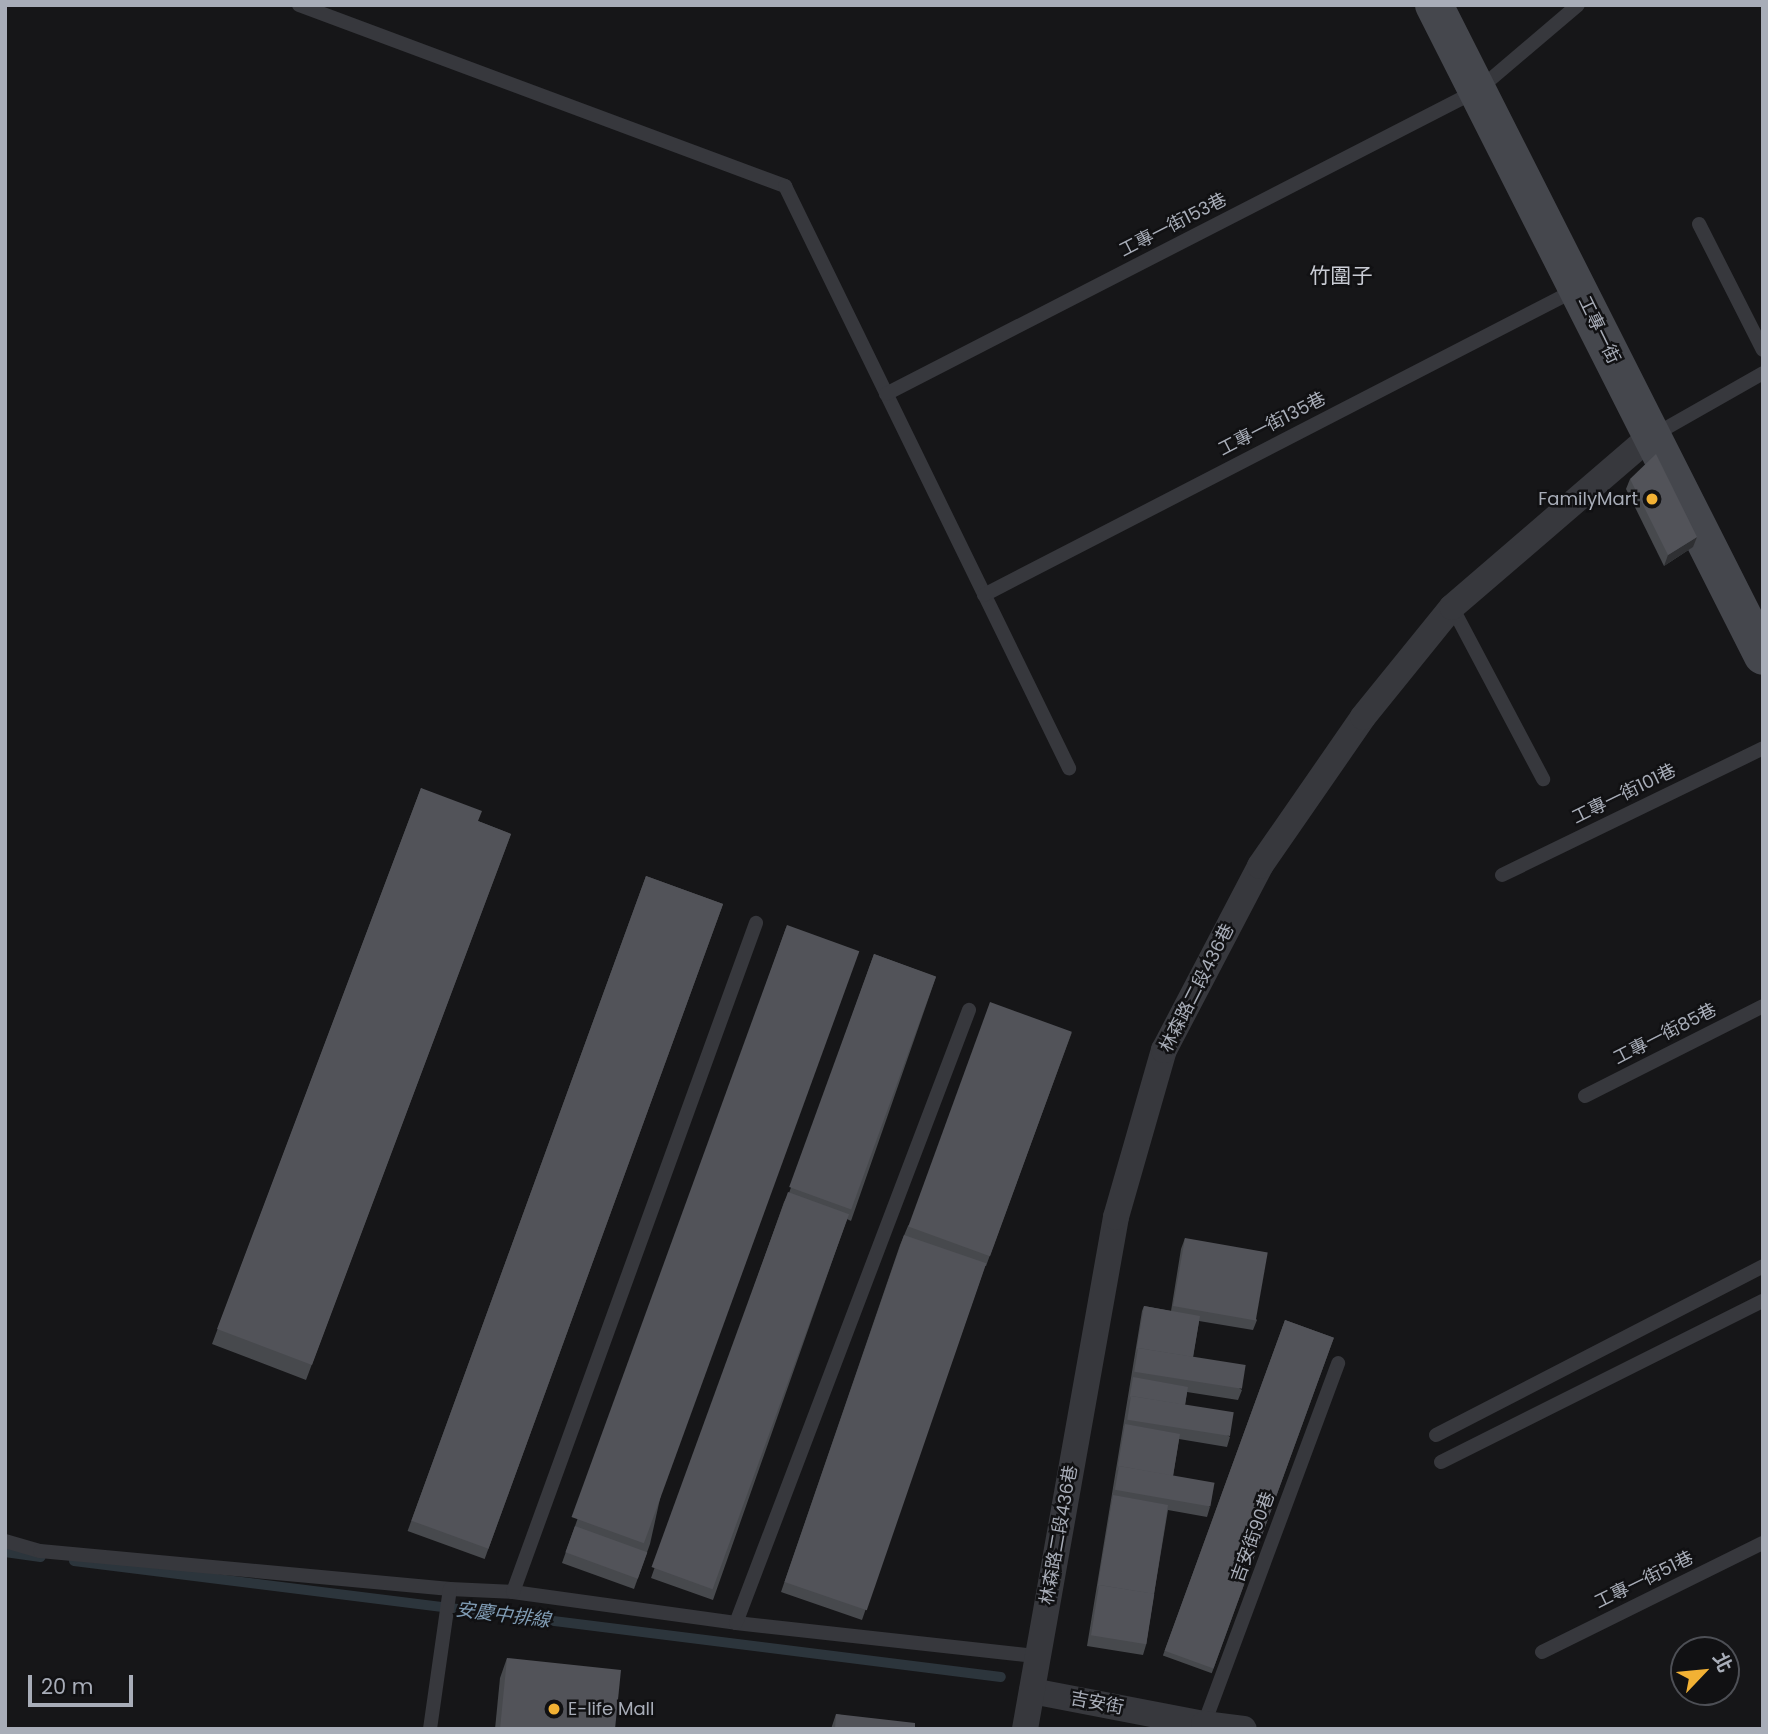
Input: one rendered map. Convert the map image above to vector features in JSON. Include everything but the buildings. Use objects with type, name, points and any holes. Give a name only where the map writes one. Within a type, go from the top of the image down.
[{"type":"street","name":"工專一街","points":[[1434,5],[1763,656]]},
{"type":"street","name":"林森路二段436巷","points":[[1025,1729],[1116,1217],[1164,1050],[1260,866],[1363,717],[1452,607],[1651,436]]},
{"type":"street","name":"吉安街","points":[[1032,1691],[1204,1724],[1244,1729]]},
{"type":"lane","points":[[299,5],[785,186],[1069,768]]},
{"type":"lane","name":"工專一街153巷","points":[[886,394],[1478,90],[1578,5]]},
{"type":"lane","points":[[1699,224],[1763,350]]},
{"type":"lane","name":"工專一街135巷","points":[[984,595],[1578,288]]},
{"type":"lane","points":[[1651,436],[1763,373]]},
{"type":"lane","points":[[1452,607],[1543,779]]},
{"type":"lane","name":"工專一街101巷","points":[[1502,875],[1763,748]]},
{"type":"lane","points":[[513,1592],[756,923]]},
{"type":"lane","name":"工專一街85巷","points":[[1585,1096],[1763,1006]]},
{"type":"lane","points":[[736,1623],[969,1010]]},
{"type":"lane","points":[[1436,1435],[1763,1266]]},
{"type":"lane","points":[[1441,1462],[1763,1301]]},
{"type":"lane","name":"吉安街90巷","points":[[1204,1724],[1338,1363]]},
{"type":"lane","points":[[5,1542],[40,1551],[450,1589],[513,1592],[736,1623],[1038,1656]]},
{"type":"lane","name":"工專一街51巷","points":[[1542,1652],[1763,1543]]},
{"type":"lane","points":[[430,1729],[450,1589]]},
{"type":"waterway","name":"安慶中排線","points":[[5,1552],[41,1557]]},
{"type":"waterway","name":"安慶中排線","points":[[74,1561],[1001,1677]]},
{"type":"place","name":"FamilyMart","points":[[1652,499]]},
{"type":"place","name":"E-life Mall","points":[[554,1709]]},
{"type":"district","name":"竹圍子","points":[[1341,276]]}]
